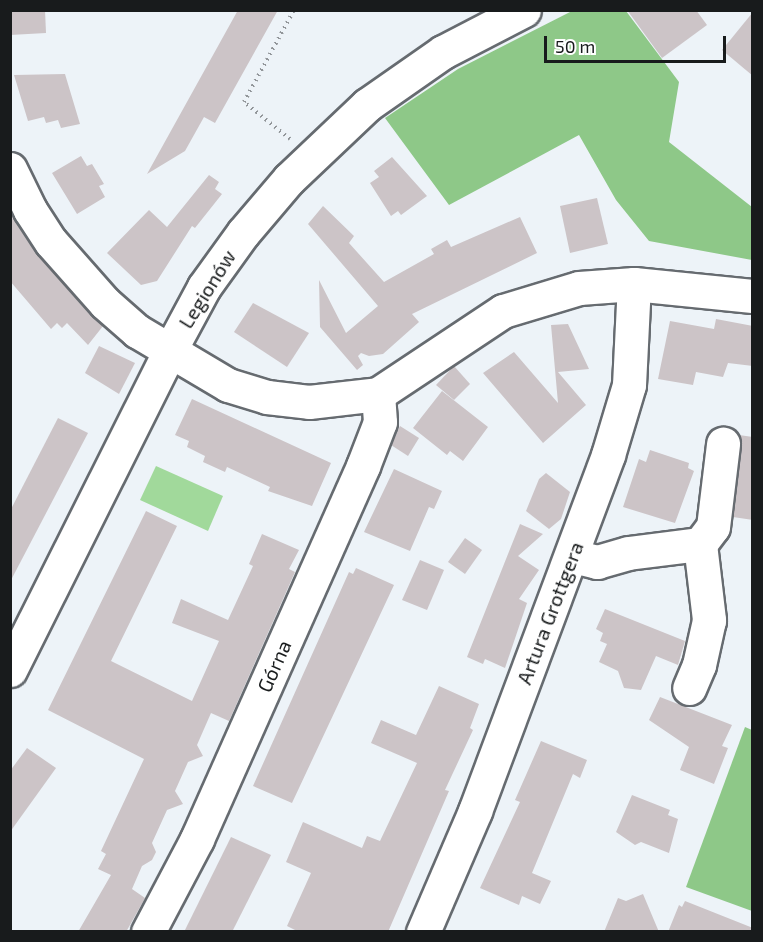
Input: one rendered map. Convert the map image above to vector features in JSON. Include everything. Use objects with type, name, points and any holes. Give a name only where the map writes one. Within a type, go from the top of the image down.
[{"type":"street","name":"Legionów","points":[[10,670],[169,352],[204,287],[243,233],[333,135],[367,105],[443,52],[524,10]]},
{"type":"street","points":[[10,169],[30,210],[78,275],[137,331],[228,385],[267,397],[309,402],[378,394],[503,311],[579,288],[634,284],[753,296]]},
{"type":"street","name":"Artura Grottgera","points":[[423,932],[475,811],[573,556],[629,385],[634,284]]},
{"type":"street","name":"Górna","points":[[148,932],[197,839],[363,466],[380,422],[378,394]]},
{"type":"street","points":[[689,688],[699,664],[709,620],[700,544],[713,527],[723,444]]},
{"type":"street","points":[[573,556],[597,562],[628,553],[700,544]]},
{"type":"path","points":[[294,10],[244,102],[296,144]]},
{"type":"green space","points":[[572,11],[626,11],[679,82],[669,142],[752,207],[752,260],[649,241],[616,200],[579,135],[449,205],[385,118],[458,69]]},
{"type":"green space","points":[[156,466],[223,496],[208,531],[140,500]]},
{"type":"green space","points":[[745,727],[752,730],[752,911],[686,887]]},
{"type":"building","points":[[10,10],[45,10],[46,33],[10,35]]},
{"type":"building","points":[[238,10],[278,10],[215,123],[204,117],[185,151],[147,174]]},
{"type":"building","points":[[627,10],[696,10],[707,25],[662,58]]},
{"type":"building","points":[[753,12],[753,76],[722,50]]},
{"type":"building","points":[[65,74],[80,124],[61,128],[58,120],[46,123],[44,117],[28,121],[14,75]]},
{"type":"building","points":[[81,156],[87,166],[92,164],[104,184],[99,186],[105,197],[77,214],[52,173]]},
{"type":"building","points":[[392,157],[427,196],[401,215],[398,211],[391,216],[370,183],[379,177],[374,171]]},
{"type":"building","points":[[209,175],[219,182],[215,189],[222,194],[195,228],[192,226],[157,281],[141,285],[107,253],[149,210],[167,227]]},
{"type":"building","points":[[597,198],[608,244],[570,253],[560,206]]},
{"type":"building","points":[[323,206],[354,236],[349,243],[384,282],[434,254],[431,249],[447,240],[451,247],[520,217],[537,253],[412,314],[419,322],[383,354],[369,356],[361,353],[358,356],[363,365],[357,370],[320,327],[319,280],[346,333],[378,306],[308,224]]},
{"type":"building","points":[[10,213],[37,254],[103,326],[88,345],[67,323],[62,328],[57,323],[51,329],[10,281]]},
{"type":"building","points":[[253,303],[309,333],[287,367],[234,332]]},
{"type":"building","points":[[716,319],[753,326],[753,366],[728,363],[723,377],[696,372],[693,385],[658,379],[670,321],[714,329]]},
{"type":"building","points":[[568,324],[589,369],[558,372],[586,405],[543,443],[483,373],[514,352],[558,403],[551,325]]},
{"type":"building","points":[[99,346],[135,363],[119,394],[85,373]]},
{"type":"building","points":[[454,366],[470,384],[454,400],[436,385]]},
{"type":"building","points":[[442,391],[488,427],[463,461],[450,451],[447,455],[413,428]]},
{"type":"building","points":[[192,399],[331,463],[312,506],[268,491],[270,487],[227,467],[225,472],[203,462],[205,456],[187,447],[189,441],[175,435]]},
{"type":"building","points":[[58,418],[88,433],[10,582],[10,511]]},
{"type":"building","points":[[400,426],[419,438],[408,456],[391,445]]},
{"type":"building","points":[[739,435],[753,437],[753,520],[733,517],[742,446]]},
{"type":"building","points":[[650,450],[689,463],[688,468],[694,471],[675,523],[623,507],[639,459],[646,462]]},
{"type":"building","points":[[394,469],[442,491],[434,509],[429,507],[410,551],[364,532]]},
{"type":"building","points":[[546,473],[570,492],[561,519],[549,529],[526,511],[539,479]]},
{"type":"building","points":[[146,511],[177,526],[111,661],[192,701],[219,641],[172,623],[181,599],[228,620],[253,566],[249,564],[262,534],[299,550],[289,569],[295,572],[229,721],[211,713],[197,745],[203,756],[188,762],[175,791],[183,804],[167,810],[152,843],[156,852],[152,860],[142,866],[132,889],[145,898],[126,932],[78,932],[111,875],[98,869],[106,854],[101,851],[144,759],[48,710]]},
{"type":"building","points":[[520,524],[543,534],[518,556],[539,570],[519,599],[527,603],[505,668],[485,659],[483,664],[467,657]]},
{"type":"building","points":[[465,538],[482,550],[465,574],[448,562]]},
{"type":"building","points":[[420,560],[444,570],[427,610],[402,600]]},
{"type":"building","points":[[356,568],[394,585],[292,803],[253,786],[349,572],[353,574]]},
{"type":"building","points":[[605,609],[685,641],[678,665],[656,656],[641,690],[624,688],[618,671],[599,662],[607,644],[600,641],[603,633],[596,629]]},
{"type":"building","points":[[439,686],[479,704],[470,728],[473,730],[445,790],[449,791],[388,932],[299,932],[287,926],[311,873],[286,862],[303,822],[362,848],[367,836],[380,841],[417,763],[371,743],[381,720],[416,735]]},
{"type":"building","points":[[660,697],[732,725],[722,746],[728,748],[714,784],[680,770],[689,747],[649,720]]},
{"type":"building","points":[[541,741],[587,760],[580,778],[573,774],[532,873],[551,881],[540,904],[522,896],[519,905],[480,888],[520,802],[515,800]]},
{"type":"building","points":[[27,748],[56,768],[10,832],[10,771]]},
{"type":"building","points":[[632,795],[670,810],[668,815],[678,819],[669,853],[641,842],[635,845],[616,832]]},
{"type":"building","points":[[231,837],[271,855],[232,932],[184,932]]},
{"type":"building","points":[[643,894],[659,932],[604,932],[618,898],[626,901]]},
{"type":"building","points":[[685,901],[753,928],[753,932],[668,932],[679,905],[682,907]]}]
